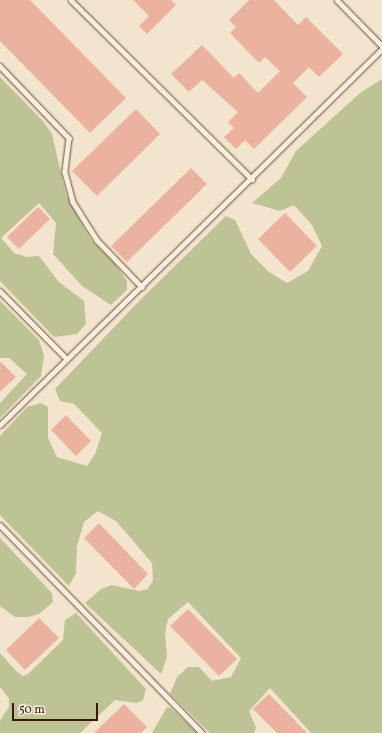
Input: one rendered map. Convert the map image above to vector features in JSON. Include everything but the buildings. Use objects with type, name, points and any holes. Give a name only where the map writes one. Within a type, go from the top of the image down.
[{"type":"lane","points":[[71,0],[252,179]]},
{"type":"lane","points":[[337,0],[382,46]]},
{"type":"lane","points":[[0,424],[142,287],[382,49]]},
{"type":"lane","points":[[0,66],[68,138],[65,172],[73,202],[97,240],[142,287]]},
{"type":"lane","points":[[0,291],[67,360]]},
{"type":"lane","points":[[0,525],[202,733]]},
{"type":"green space","points":[[0,77],[42,120],[52,134],[66,195],[91,240],[113,261],[127,281],[127,290],[111,305],[82,286],[53,254],[56,223],[39,203],[1,238],[14,253],[27,257],[39,256],[59,282],[84,301],[86,324],[77,334],[54,337],[0,281]]},
{"type":"green space","points":[[382,79],[382,733],[311,733],[270,688],[249,711],[256,728],[254,733],[210,733],[170,694],[177,677],[188,667],[199,667],[212,681],[231,677],[241,658],[188,602],[168,619],[165,633],[167,657],[161,674],[85,603],[101,589],[112,585],[139,591],[148,589],[153,580],[152,563],[116,521],[98,511],[84,522],[77,546],[76,573],[69,586],[0,515],[0,436],[27,407],[41,403],[48,407],[48,438],[57,457],[87,466],[95,454],[102,433],[74,404],[60,401],[55,389],[142,298],[226,216],[235,220],[251,254],[269,272],[287,283],[308,271],[322,246],[312,225],[294,205],[280,211],[252,203],[281,178],[296,151],[360,93]]},
{"type":"green space","points":[[0,301],[39,340],[44,356],[41,376],[0,418],[0,403],[27,374],[9,358],[0,358]]},
{"type":"green space","points":[[0,538],[52,593],[53,602],[39,614],[28,617],[15,617],[0,606]]},
{"type":"green space","points":[[76,613],[146,689],[143,700],[137,703],[115,700],[80,733],[0,733],[0,721],[9,707],[9,699],[0,687],[0,653],[16,671],[23,676],[28,674],[63,640],[65,620]]},
{"type":"green space","points":[[167,707],[171,708],[197,733],[152,733]]}]
